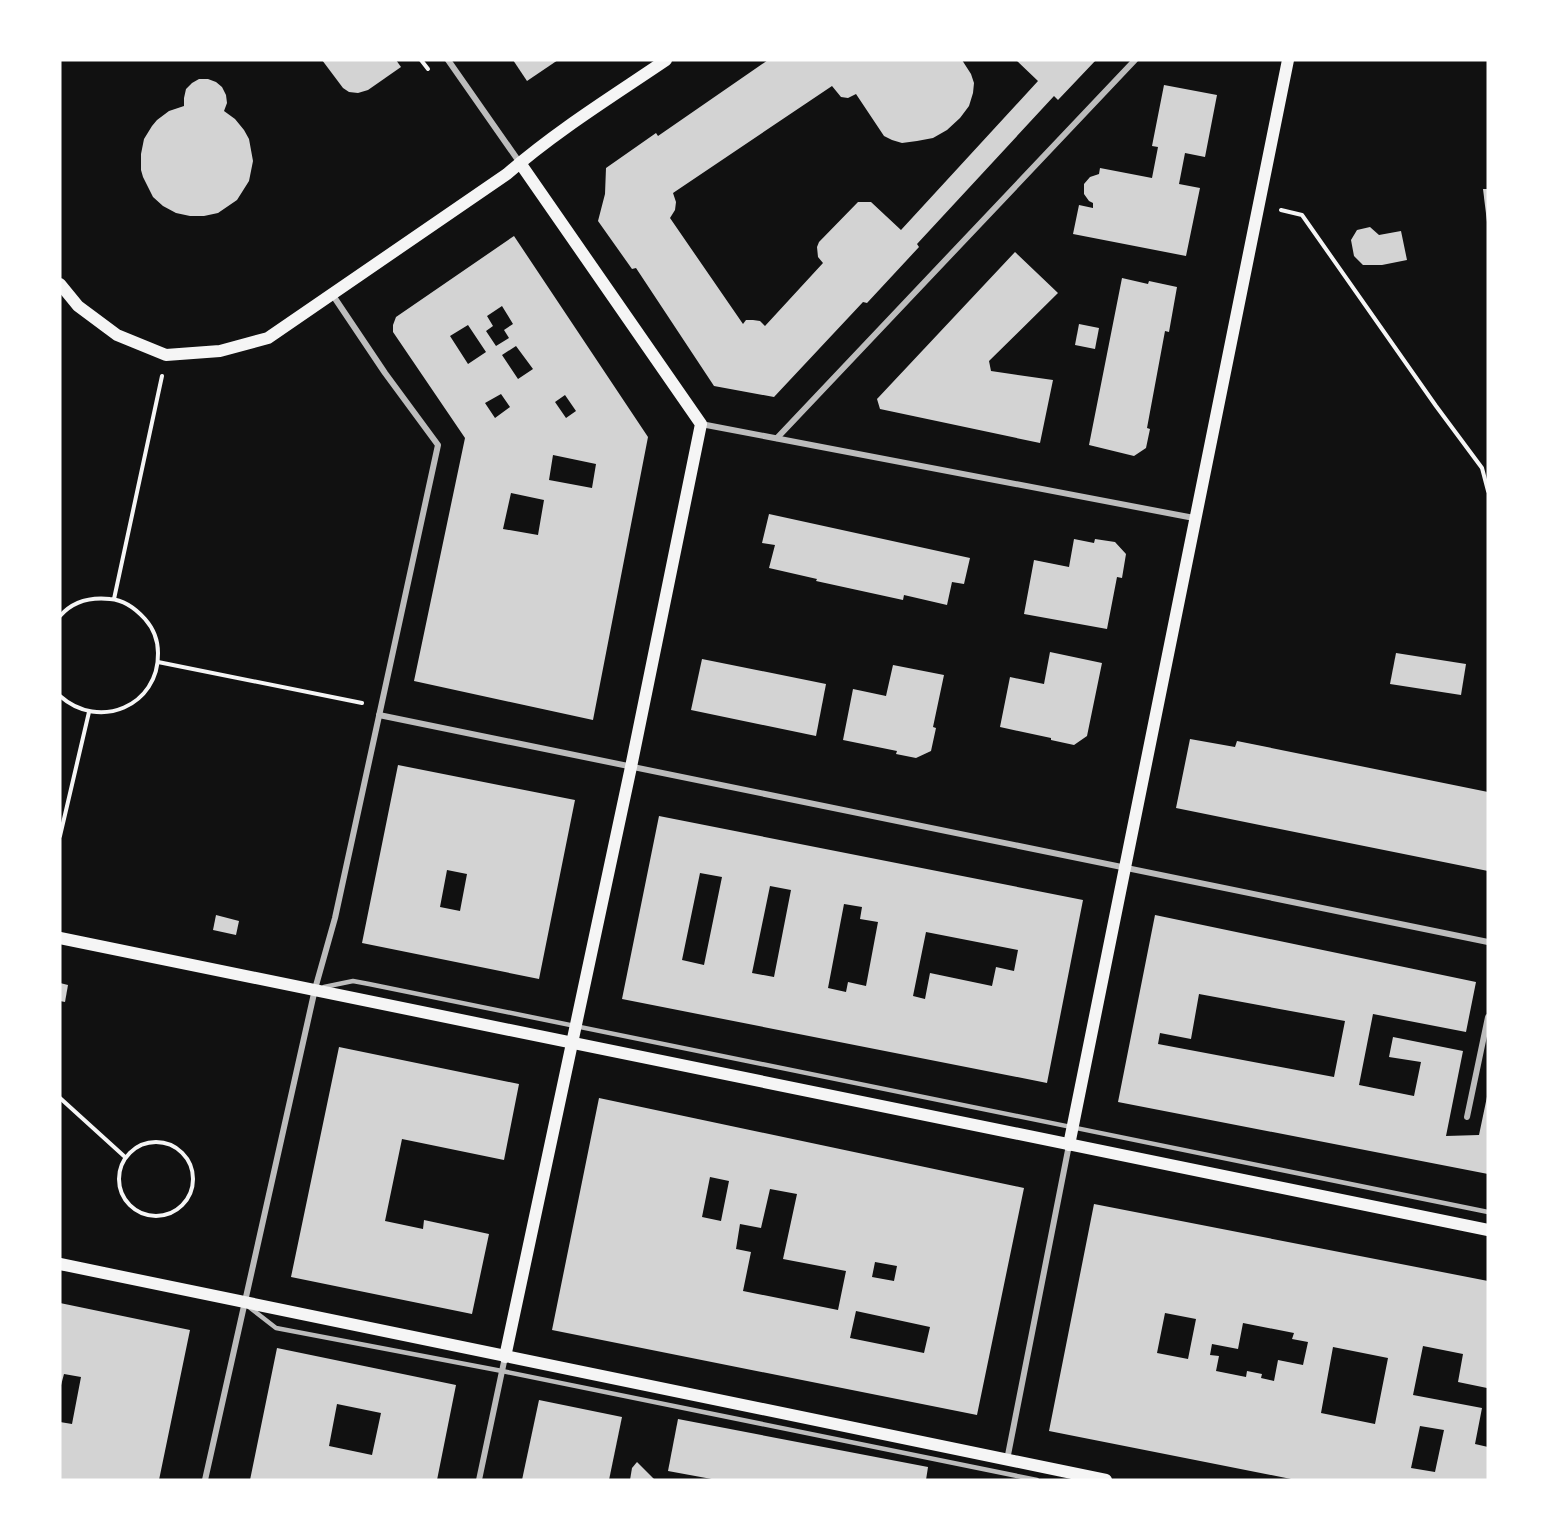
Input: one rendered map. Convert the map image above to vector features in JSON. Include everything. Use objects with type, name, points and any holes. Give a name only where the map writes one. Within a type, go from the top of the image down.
[{"type":"main road","points":[[60,284],[78,306],[117,335],[166,355],[220,351],[268,338],[498,180],[571,125],[666,60]]},
{"type":"main road","points":[[1069,1145],[1286,63]]},
{"type":"main road","points":[[505,1357],[631,767],[701,424],[520,163]]},
{"type":"main road","points":[[60,938],[1488,1230]]},
{"type":"main road","points":[[60,1264],[1007,1460],[1054,1474],[1106,1480]]},
{"type":"street","points":[[448,60],[520,163]]},
{"type":"street","points":[[777,438],[1135,60]]},
{"type":"street","points":[[205,1480],[315,989],[335,918],[438,445],[333,294]]},
{"type":"street","points":[[701,424],[1194,518]]},
{"type":"street","points":[[379,715],[1488,942]]},
{"type":"street","points":[[1467,1117],[1488,1017]]},
{"type":"street","points":[[1007,1460],[1069,1145]]},
{"type":"street","points":[[479,1480],[505,1357]]},
{"type":"lane","points":[[315,989],[353,981],[1488,1212]]},
{"type":"lane","points":[[245,1304],[276,1328],[502,1371],[1037,1480]]},
{"type":"path","points":[[1258,204],[1302,215],[1488,476]]},
{"type":"path","points":[[114,599],[166,355]]},
{"type":"path","points":[[1482,468],[1488,491]]},
{"type":"path","points":[[60,616],[65,610],[80,602],[97,597],[114,599],[128,604],[150,624],[158,649],[156,674],[151,685],[135,702],[121,709],[105,713],[89,712],[77,708],[60,696]]},
{"type":"path","points":[[158,662],[381,707]]},
{"type":"path","points":[[60,836],[89,712]]},
{"type":"path","points":[[60,1098],[125,1157]]},
{"type":"path","points":[[147,1142],[160,1142],[182,1152],[193,1175],[190,1193],[184,1204],[167,1215],[153,1216],[140,1213],[129,1206],[121,1194],[118,1181],[119,1168],[125,1157],[134,1148],[147,1142]]},
{"type":"building","points":[[322,60],[396,60],[401,67],[368,90],[358,93],[349,92],[343,88]]},
{"type":"building","points":[[513,60],[558,60],[527,81]]},
{"type":"building","points":[[768,60],[962,60],[974,83],[969,106],[947,130],[933,138],[902,143],[884,136],[856,94],[848,98],[841,97],[832,86],[673,193],[676,202],[675,210],[670,218],[743,324],[746,320],[753,320],[760,321],[765,326],[823,263],[818,257],[819,242],[858,202],[871,202],[901,230],[1038,81],[1016,60],[1096,60],[1058,100],[1054,96],[917,244],[919,247],[867,303],[863,302],[774,397],[714,386],[636,268],[632,269],[598,221],[605,194],[606,168],[656,133],[658,136]]},
{"type":"building","points":[[199,79],[208,79],[222,87],[227,103],[224,111],[244,130],[249,139],[253,161],[249,181],[237,200],[218,213],[190,216],[176,213],[153,197],[141,170],[141,154],[144,139],[152,126],[169,111],[184,106],[186,89]]},
{"type":"building","points":[[1164,85],[1217,95],[1205,157],[1185,153],[1179,184],[1200,188],[1186,256],[1073,234],[1079,205],[1093,208],[1093,203],[1084,194],[1084,184],[1090,177],[1099,174],[1100,168],[1152,178],[1158,147],[1152,146]]},
{"type":"building","points":[[1483,189],[1488,189],[1488,222],[1487,222]]},
{"type":"building","points":[[1370,227],[1379,235],[1401,231],[1407,260],[1382,265],[1363,265],[1354,256],[1351,240],[1357,230]]},
{"type":"building","points":[[514,236],[648,437],[593,720],[414,681],[465,438],[393,332],[396,317]],"holes":[[[502,306],[513,324],[504,330],[509,338],[496,346],[486,331],[493,326],[487,316]],[[468,325],[486,352],[468,364],[450,336]],[[516,346],[533,369],[518,379],[502,355]],[[501,394],[510,407],[495,418],[485,403]],[[565,395],[576,411],[566,418],[555,402]],[[553,455],[596,464],[592,488],[549,480]],[[511,493],[544,500],[538,535],[503,529]]]},
{"type":"building","points":[[1015,252],[1058,293],[989,361],[991,371],[1053,380],[1040,443],[880,409],[877,399]]},
{"type":"building","points":[[1122,278],[1177,287],[1169,332],[1165,331],[1147,428],[1150,429],[1146,448],[1134,456],[1089,445]]},
{"type":"building","points":[[1079,324],[1099,328],[1095,349],[1075,345]]},
{"type":"building","points":[[769,514],[970,558],[964,584],[952,582],[947,605],[904,595],[903,600],[769,568],[775,545],[762,543]]},
{"type":"building","points":[[1074,539],[1094,543],[1095,539],[1115,542],[1126,554],[1122,578],[1117,577],[1107,629],[1024,614],[1034,560],[1069,567]]},
{"type":"building","points":[[1050,652],[1102,663],[1087,736],[1074,745],[1000,727],[1010,677],[1044,684]]},
{"type":"building","points":[[1396,653],[1466,664],[1461,695],[1390,684]]},
{"type":"building","points":[[702,659],[826,684],[816,736],[691,710]]},
{"type":"building","points":[[893,665],[944,675],[933,727],[936,728],[931,751],[916,758],[896,754],[897,751],[843,740],[853,689],[886,696]]},
{"type":"building","points":[[1190,739],[1235,747],[1237,741],[1488,792],[1488,871],[1176,808]]},
{"type":"building","points":[[398,765],[575,800],[539,979],[362,943]],"holes":[[[447,870],[467,874],[460,911],[440,907]]]},
{"type":"building","points":[[659,816],[1083,900],[1047,1083],[622,999]],"holes":[[[700,873],[722,877],[704,965],[682,960]],[[770,886],[791,890],[774,977],[752,973]],[[844,904],[862,907],[860,919],[878,922],[866,986],[848,982],[846,992],[828,988]],[[926,932],[1018,950],[1014,971],[996,967],[992,986],[930,973],[925,999],[913,996]]]},
{"type":"building","points":[[216,915],[239,921],[236,935],[213,930]]},
{"type":"building","points":[[1155,915],[1476,982],[1466,1032],[1373,1014],[1359,1085],[1414,1096],[1421,1062],[1389,1057],[1393,1037],[1463,1051],[1446,1136],[1479,1135],[1488,1092],[1488,1174],[1118,1102]],"holes":[[[1199,994],[1345,1021],[1334,1077],[1158,1044],[1160,1033],[1191,1039]]]},
{"type":"building","points":[[60,983],[68,985],[65,1002],[60,1001]]},
{"type":"building","points":[[339,1047],[519,1084],[504,1160],[402,1139],[385,1221],[423,1229],[424,1220],[489,1234],[472,1314],[291,1277]]},
{"type":"building","points":[[599,1098],[1024,1188],[977,1415],[552,1330]],"holes":[[[710,1177],[729,1181],[721,1221],[702,1217]],[[770,1189],[797,1194],[783,1259],[846,1271],[838,1310],[743,1291],[751,1252],[736,1249],[740,1224],[761,1228]],[[875,1262],[897,1266],[894,1281],[872,1277]],[[856,1311],[930,1327],[924,1353],[850,1338]]]},
{"type":"building","points":[[1094,1204],[1488,1281],[1487,1388],[1458,1382],[1463,1354],[1423,1346],[1413,1395],[1482,1408],[1475,1444],[1488,1447],[1488,1480],[1296,1480],[1049,1431]],"holes":[[[1165,1313],[1196,1319],[1188,1359],[1157,1353]],[[1243,1323],[1294,1333],[1292,1339],[1308,1342],[1303,1365],[1278,1360],[1274,1381],[1261,1378],[1262,1374],[1247,1371],[1246,1377],[1216,1371],[1219,1356],[1210,1355],[1212,1344],[1238,1349]],[[1333,1347],[1388,1358],[1375,1424],[1321,1413]],[[1420,1426],[1444,1430],[1435,1472],[1411,1468]]]},
{"type":"building","points":[[60,1303],[190,1330],[159,1480],[60,1480],[60,1422],[72,1424],[81,1377],[64,1374],[60,1389]]},
{"type":"building","points":[[277,1348],[456,1385],[437,1480],[250,1480]],"holes":[[[337,1404],[381,1413],[372,1455],[329,1446]]]},
{"type":"building","points":[[539,1400],[622,1417],[609,1480],[522,1480]]},
{"type":"building","points":[[678,1419],[928,1467],[926,1480],[717,1480],[668,1471]]},
{"type":"building","points":[[637,1462],[655,1480],[630,1480],[632,1468]]}]
